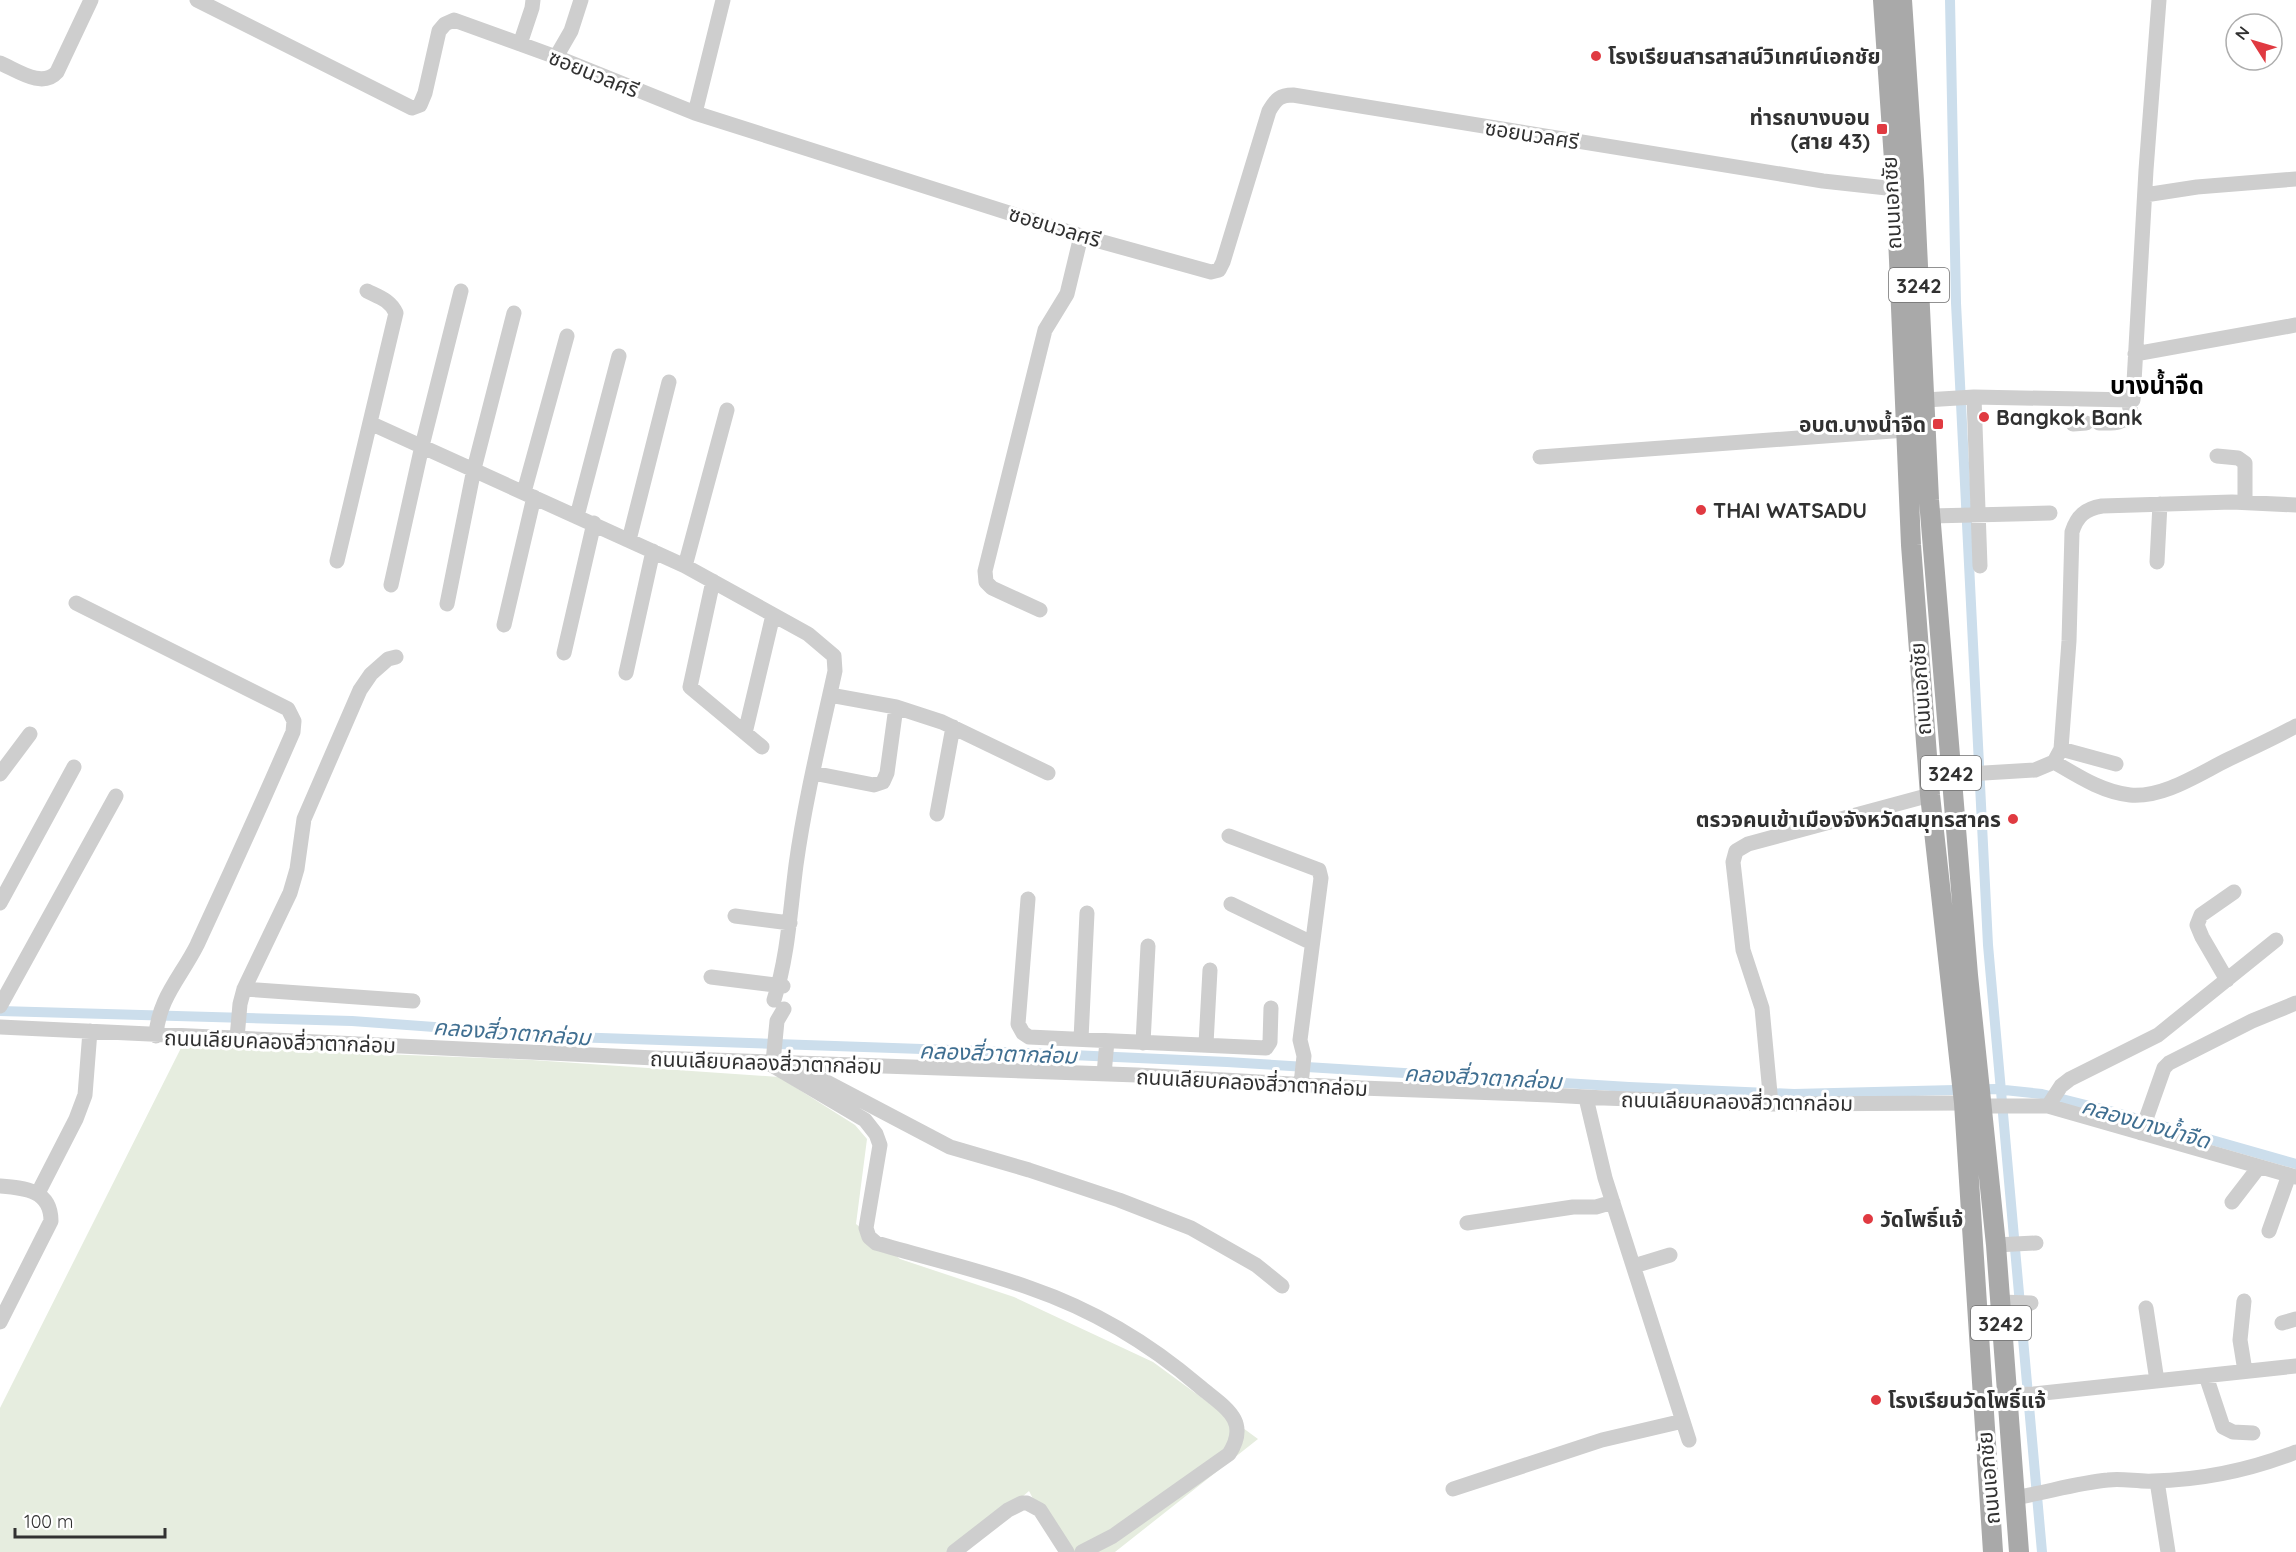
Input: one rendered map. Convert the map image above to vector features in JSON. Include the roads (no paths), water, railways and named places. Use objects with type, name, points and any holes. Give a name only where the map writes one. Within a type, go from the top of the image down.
[{"type":"main road","name":"ถนนเอกชัย","points":[[1883,0],[1896,189],[1913,572],[1930,795],[1968,1064],[1981,1102],[2017,1244],[2021,1394],[2019,1552]]},
{"type":"main road","name":"ถนนเอกชัย","points":[[1902,0],[1935,571],[1963,775],[1968,1064]]},
{"type":"main road","points":[[1913,572],[1935,571]]},
{"type":"main road","name":"ถนนเอกชัย","points":[[1981,1102],[1993,1552]]},
{"type":"street","points":[[0,63],[41,80],[52,78],[91,0]]},
{"type":"street","name":"ซอยนวลศรี","points":[[197,0],[412,108],[420,105],[425,93],[439,31],[445,24],[454,20],[556,57],[695,113],[1081,236],[1211,272],[1219,270],[1223,262],[1269,111],[1282,95],[1823,181],[1896,189]]},
{"type":"street","points":[[520,44],[532,8],[532,0]]},
{"type":"street","points":[[556,57],[571,31],[581,0]]},
{"type":"street","points":[[695,113],[723,0]]},
{"type":"street","points":[[1925,400],[1971,397],[2133,400],[2159,0]]},
{"type":"street","points":[[2145,195],[2197,187],[2296,178]]},
{"type":"street","points":[[1040,610],[992,588],[986,582],[985,571],[1045,330],[1067,294],[1081,236]]},
{"type":"street","points":[[337,561],[396,313],[393,306],[385,299],[367,291]]},
{"type":"street","points":[[391,585],[422,446],[461,291]]},
{"type":"street","points":[[447,604],[474,469],[514,313]]},
{"type":"street","points":[[2135,354],[2296,325]]},
{"type":"street","points":[[504,625],[529,494],[567,336]]},
{"type":"street","points":[[577,516],[619,356]]},
{"type":"street","points":[[629,540],[669,382]]},
{"type":"street","points":[[1971,397],[1975,514],[1980,566]]},
{"type":"street","points":[[2086,424],[2116,424],[2126,420],[2131,412],[2128,400]]},
{"type":"street","points":[[685,566],[727,410]]},
{"type":"street","points":[[370,423],[685,566],[808,634],[834,656],[830,695],[796,864],[770,1062],[865,1120],[876,1134],[880,1145],[866,1228],[869,1237],[876,1243],[1030,1288],[1075,1306],[1114,1326],[1182,1371],[1225,1408],[1236,1420],[1239,1430],[1237,1441],[1229,1454],[1113,1536],[1082,1552]]},
{"type":"street","points":[[1540,457],[1906,430]]},
{"type":"street","points":[[2217,456],[2238,458],[2245,463],[2245,502]]},
{"type":"street","points":[[2296,505],[2245,502],[2160,504],[2091,508],[2085,511],[2074,523],[2072,532],[2069,641],[2058,756],[2079,778],[2110,790],[2131,795],[2146,794],[2179,784],[2296,726]]},
{"type":"street","points":[[2157,562],[2160,504]]},
{"type":"street","points":[[1931,516],[2050,513]]},
{"type":"street","points":[[564,653],[594,524]]},
{"type":"street","points":[[626,673],[652,550]]},
{"type":"street","points":[[713,581],[690,687],[762,747]]},
{"type":"street","points":[[76,603],[288,709],[294,721],[293,732],[226,881],[158,1023]]},
{"type":"street","points":[[745,733],[773,615]]},
{"type":"street","points":[[237,1031],[244,989],[290,893],[297,869],[304,819],[356,700],[371,674],[388,659],[396,657]]},
{"type":"street","points":[[830,695],[896,707],[953,727],[1048,773]]},
{"type":"street","points":[[813,773],[874,786],[884,782],[896,707]]},
{"type":"street","points":[[937,814],[953,727]]},
{"type":"street","points":[[0,774],[30,734]]},
{"type":"street","points":[[1963,775],[2035,770],[2058,756],[2116,764]]},
{"type":"street","points":[[0,903],[74,767]]},
{"type":"street","points":[[1770,1100],[1762,1008],[1743,950],[1733,862],[1736,851],[1748,844],[1930,795]]},
{"type":"street","points":[[1,1003],[116,796]]},
{"type":"street","points":[[1229,837],[1319,870],[1321,878],[1300,1040],[1304,1056],[1302,1079]]},
{"type":"street","points":[[2227,980],[2197,925],[2201,915],[2234,892]]},
{"type":"street","points":[[1028,899],[1018,1024],[1023,1033],[1029,1037],[1081,1040],[1110,1059],[1143,1042],[1266,1048],[1270,1042],[1271,1008]]},
{"type":"street","points":[[1231,904],[1312,944]]},
{"type":"street","points":[[1081,1040],[1087,913]]},
{"type":"street","points":[[735,916],[790,923]]},
{"type":"street","points":[[2049,1103],[2061,1086],[2070,1079],[2158,1035],[2276,940]]},
{"type":"street","points":[[1143,1042],[1148,946]]},
{"type":"street","points":[[1206,1044],[1210,970]]},
{"type":"street","points":[[711,977],[780,999]]},
{"type":"street","points":[[244,989],[413,1002]]},
{"type":"street","points":[[2141,1131],[2164,1068],[2169,1063],[2252,1021],[2296,1003]]},
{"type":"street","name":"ถนนเลียบคลองสี่วาตากล่อม","points":[[0,1028],[90,1032],[158,1023],[237,1031],[790,1063],[1110,1059],[1302,1079],[1586,1098],[2049,1103],[2293,1176]]},
{"type":"street","points":[[38,1193],[76,1119],[85,1095],[90,1032]]},
{"type":"street","points":[[790,1063],[950,1147],[1119,1200],[1191,1228],[1256,1265],[1282,1286]]},
{"type":"street","points":[[1586,1098],[1605,1178],[1689,1440]]},
{"type":"street","points":[[2232,1202],[2259,1167]]},
{"type":"street","points":[[2269,1231],[2293,1176]]},
{"type":"street","points":[[0,1186],[22,1188],[38,1193],[49,1204],[51,1221],[0,1322]]},
{"type":"street","points":[[1467,1223],[1574,1207],[1596,1207],[1613,1202]]},
{"type":"street","points":[[1634,1266],[1670,1255]]},
{"type":"street","points":[[2244,1301],[2240,1340],[2246,1371]]},
{"type":"street","points":[[2146,1308],[2157,1381]]},
{"type":"street","points":[[2021,1394],[2296,1366]]},
{"type":"street","points":[[2206,1376],[2223,1427],[2233,1432],[2253,1433]]},
{"type":"street","points":[[1453,1489],[1602,1440],[1683,1421]]},
{"type":"street","points":[[2020,1497],[2106,1480],[2157,1481],[2237,1472],[2261,1466],[2296,1452]]},
{"type":"street","points":[[2157,1481],[2168,1552]]},
{"type":"street","points":[[954,1552],[1008,1510],[1027,1503],[1040,1510],[1067,1552]]},
{"type":"waterway","points":[[1950,0],[1956,303],[1988,945],[2042,1552]]},
{"type":"waterway","name":"คลองสี่วาตากล่อม","points":[[0,1011],[352,1021],[571,1037],[1227,1062],[1629,1087],[1794,1094],[1995,1089],[2042,1094],[2296,1164]]},
{"type":"place","name":"โรงเรียนสารสาสน์วิเทศน์เอกชัย","points":[[1596,56]]},
{"type":"place","name":"ท่ารถบางบอน (สาย 43)","points":[[1882,129]]},
{"type":"place","name":"Bangkok Bank","points":[[1984,417]]},
{"type":"place","name":"อบต.บางน้ำจืด","points":[[1938,424]]},
{"type":"place","name":"THAI WATSADU","points":[[1701,510]]},
{"type":"place","name":"ตรวจคนเข้าเมืองจังหวัดสมุทรสาคร","points":[[2013,819]]},
{"type":"place","name":"วัดโพธิ์แจ้","points":[[1868,1219]]},
{"type":"place","name":"โรงเรียนวัดโพธิ์แจ้","points":[[1876,1400]]},
{"type":"district","name":"บางน้ำจืด","points":[[2157,385]]},
{"type":"water label","name":"คลองบางน้ำจืด","points":[[2146,1123]]}]
